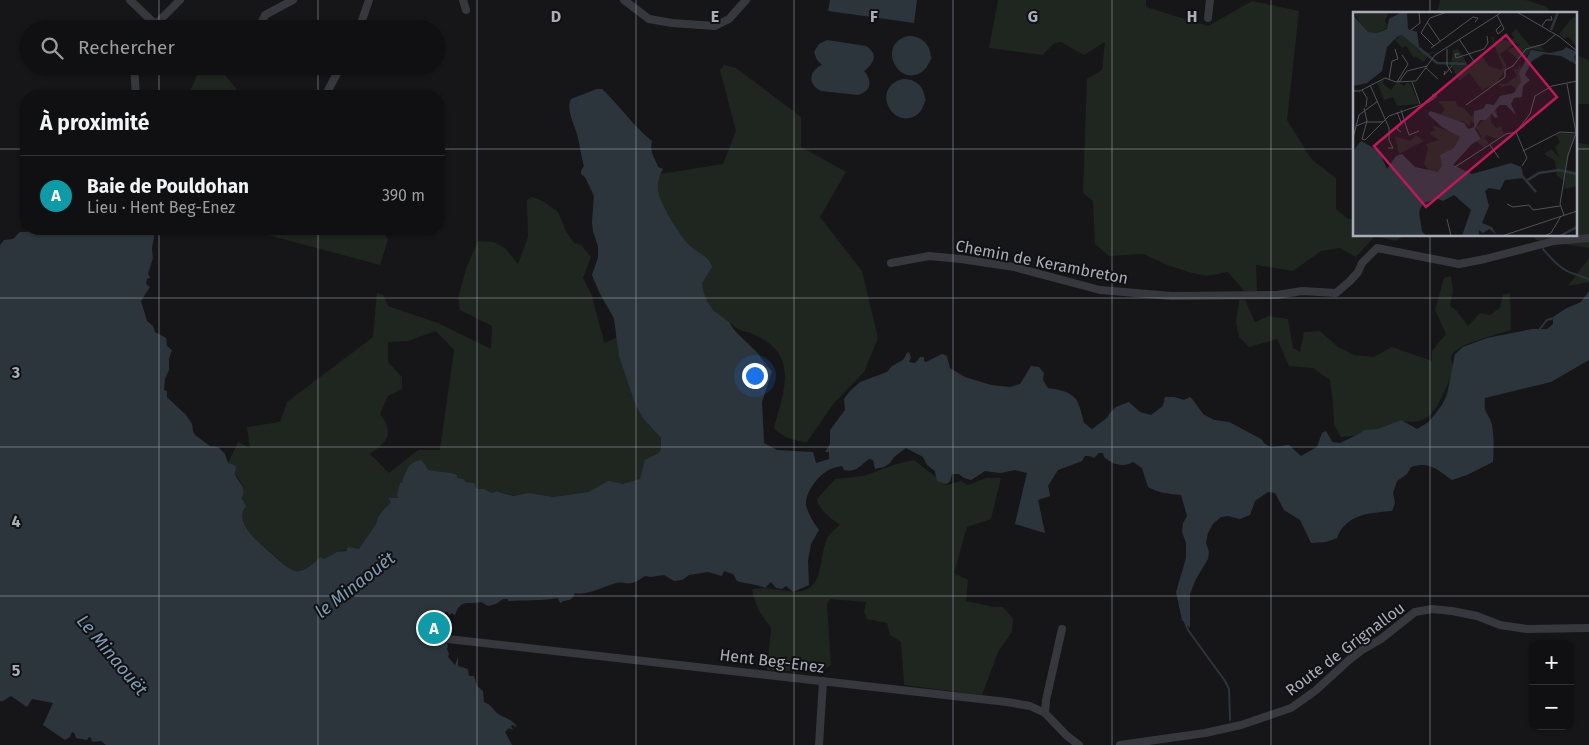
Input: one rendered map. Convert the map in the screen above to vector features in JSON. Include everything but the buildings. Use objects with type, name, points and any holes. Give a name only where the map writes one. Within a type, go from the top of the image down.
[{"type":"street","points":[[130,0],[148,20]]},
{"type":"street","points":[[159,20],[180,0]]},
{"type":"street","points":[[262,20],[264,15],[293,0]]},
{"type":"street","points":[[362,20],[369,0]]},
{"type":"street","points":[[463,0],[466,10]]},
{"type":"street","points":[[624,0],[649,19],[672,23],[715,26],[728,19],[746,0]]},
{"type":"street","points":[[1208,18],[1210,0]]},
{"type":"street","points":[[135,75],[136,90]]},
{"type":"street","points":[[328,90],[336,75]]},
{"type":"street","name":"Chemin de Kerambreton","points":[[891,264],[929,256],[961,259],[1014,267],[1100,290],[1172,296],[1277,295],[1302,291],[1336,293],[1350,281],[1358,272],[1362,263],[1377,248],[1459,264],[1554,241],[1589,238]]},
{"type":"street","name":"Route de Grignallou","points":[[1120,745],[1178,741],[1241,725],[1291,708],[1315,691],[1349,660],[1381,639],[1415,612],[1432,609],[1452,611],[1477,616],[1500,625],[1527,629],[1589,628]]},
{"type":"street","points":[[1045,713],[1046,700],[1062,629]]},
{"type":"street","name":"Hent Beg-Enez","points":[[448,639],[1030,706],[1045,713],[1067,736],[1079,745]]},
{"type":"street","points":[[819,745],[823,681]]},
{"type":"shaded area","points":[[998,0],[1146,0],[1146,7],[1208,26],[1252,1],[1299,11],[1287,120],[1312,160],[1336,178],[1336,209],[1348,219],[1353,219],[1353,236],[1375,236],[1356,257],[1340,248],[1321,251],[1293,271],[1256,265],[1257,291],[1244,291],[1228,272],[1207,276],[1170,266],[1143,254],[1109,256],[1095,244],[1093,201],[1083,193],[1087,79],[1102,70],[1105,42],[1084,55],[1061,42],[1055,43],[1042,55],[989,48]]},
{"type":"shaded area","points":[[1440,0],[1526,0],[1547,7],[1550,12],[1437,12]]},
{"type":"shaded area","points":[[1576,55],[1589,60],[1589,104],[1576,104]]},
{"type":"shaded area","points":[[724,65],[736,68],[801,117],[801,147],[846,172],[820,217],[862,271],[878,338],[864,372],[834,403],[807,442],[789,438],[774,428],[782,400],[785,374],[778,352],[768,342],[752,333],[740,330],[729,322],[772,371],[762,402],[764,443],[691,498],[483,507],[554,497],[528,493],[513,496],[498,491],[493,493],[484,489],[476,489],[472,483],[443,472],[428,470],[426,466],[406,470],[402,483],[400,483],[398,498],[389,498],[391,502],[380,513],[377,522],[359,549],[351,548],[336,553],[324,559],[319,559],[305,569],[296,571],[287,567],[257,540],[246,527],[243,520],[246,506],[242,497],[243,486],[228,463],[238,442],[250,448],[247,427],[280,422],[287,402],[373,337],[377,293],[383,295],[388,306],[438,323],[491,349],[492,326],[460,310],[458,298],[466,269],[478,241],[494,242],[506,249],[518,264],[528,237],[527,200],[532,197],[543,201],[558,212],[566,231],[574,243],[581,245],[591,257],[583,278],[592,296],[604,343],[616,338],[612,316],[592,275],[598,258],[598,246],[592,222],[594,196],[585,177],[581,174],[584,166],[569,107],[571,99],[597,89],[602,89],[652,141],[653,155],[658,167],[663,169],[660,174],[723,164],[736,131],[720,70]],"holes":[[[436,331],[454,350],[440,450],[418,450],[389,473],[370,454],[387,437],[387,427],[380,414],[388,396],[402,389],[402,377],[388,362],[388,342],[408,341]]]},
{"type":"shaded area","points":[[197,75],[225,75],[237,90],[191,90]]},
{"type":"shaded area","points":[[1576,142],[1589,145],[1589,248],[1536,240],[1534,236],[1576,236]]},
{"type":"shaded area","points":[[268,235],[385,235],[388,240],[380,265]]},
{"type":"shaded area","points":[[1375,236],[1404,236],[1396,241]]},
{"type":"shaded area","points":[[1589,258],[1589,282],[1568,286]]},
{"type":"shaded area","points":[[1451,276],[1453,290],[1450,306],[1456,310],[1468,326],[1480,313],[1490,315],[1500,308],[1503,295],[1510,293],[1511,330],[1468,344],[1454,352],[1451,357],[1453,365],[1455,358],[1462,349],[1487,338],[1441,424],[1306,466],[1101,423],[1116,407],[1129,402],[1140,412],[1151,415],[1163,406],[1165,397],[1184,400],[1190,397],[1203,414],[1214,420],[1229,422],[1261,439],[1271,447],[1289,445],[1301,456],[1317,447],[1322,433],[1326,431],[1333,442],[1340,443],[1355,436],[1341,437],[1334,425],[1330,380],[1313,368],[1289,366],[1277,339],[1249,347],[1239,337],[1236,322],[1239,300],[1245,300],[1255,322],[1269,316],[1288,319],[1293,348],[1300,352],[1304,332],[1320,331],[1338,347],[1354,355],[1374,357],[1392,347],[1432,361],[1432,351],[1446,334],[1435,310],[1444,278]],"holes":[[[1450,379],[1446,395],[1436,414],[1417,429],[1403,421],[1413,422],[1429,416],[1438,404]]]},
{"type":"shaded area","points":[[914,460],[936,477],[935,471],[927,465],[1082,461],[1058,470],[1048,486],[1050,496],[1038,500],[1045,533],[1015,524],[1027,473],[1015,470],[1000,473],[985,471],[971,480],[959,474],[952,474],[950,481],[945,484],[961,481],[968,485],[986,478],[1001,478],[991,519],[967,527],[954,573],[968,580],[966,601],[1003,607],[1013,619],[1012,632],[998,652],[982,695],[904,685],[901,642],[890,635],[887,623],[867,619],[864,612],[866,602],[830,599],[827,605],[831,665],[824,669],[794,664],[791,671],[767,670],[771,628],[759,611],[752,589],[794,592],[809,588],[814,583],[820,570],[828,537],[840,525],[823,511],[817,499],[835,479],[864,476],[896,464]]},
{"type":"water","points":[[830,0],[917,0],[914,23],[828,11]]},
{"type":"water","points":[[908,36],[921,39],[929,48],[932,57],[925,69],[915,75],[907,75],[900,71],[892,56],[893,48],[898,41]]},
{"type":"water","points":[[827,40],[866,46],[873,52],[874,59],[864,71],[869,81],[866,91],[858,95],[821,91],[813,85],[812,74],[822,65],[817,60],[814,52],[819,44]]},
{"type":"water","points":[[903,79],[912,80],[918,84],[923,90],[926,99],[919,113],[910,118],[901,118],[894,114],[886,99],[887,91],[893,84]]},
{"type":"water","points":[[597,89],[602,89],[652,141],[653,155],[658,167],[663,169],[658,185],[662,204],[690,246],[706,257],[711,263],[712,267],[702,283],[707,301],[713,310],[729,322],[734,330],[772,371],[762,402],[764,443],[777,450],[813,452],[816,463],[829,459],[829,452],[825,452],[830,444],[830,430],[845,410],[844,399],[849,392],[860,382],[887,372],[892,366],[903,360],[909,352],[911,358],[909,362],[915,363],[920,357],[924,357],[926,362],[942,354],[947,356],[950,368],[965,377],[991,385],[1010,387],[1020,384],[1031,366],[1039,367],[1044,373],[1043,380],[1048,388],[1064,391],[1074,397],[1080,407],[1084,423],[1092,429],[1107,418],[1116,407],[1129,402],[1140,412],[1151,415],[1163,406],[1165,397],[1184,400],[1190,397],[1203,414],[1214,420],[1229,422],[1261,439],[1271,447],[1289,445],[1301,456],[1317,447],[1322,433],[1326,431],[1332,442],[1340,443],[1365,430],[1378,429],[1401,420],[1417,429],[1429,422],[1442,405],[1447,396],[1455,354],[1463,347],[1487,338],[1532,329],[1547,329],[1553,324],[1553,317],[1581,302],[1589,291],[1589,360],[1551,382],[1485,398],[1486,411],[1493,430],[1493,462],[1452,480],[1428,466],[1418,465],[1411,467],[1407,474],[1397,481],[1393,493],[1395,503],[1392,511],[1367,514],[1352,519],[1341,530],[1337,538],[1326,542],[1311,543],[1300,520],[1284,510],[1275,493],[1268,492],[1255,501],[1250,515],[1240,519],[1228,516],[1221,517],[1213,524],[1208,533],[1206,543],[1209,552],[1208,559],[1196,579],[1190,594],[1190,628],[1182,620],[1176,592],[1186,558],[1186,543],[1182,532],[1183,523],[1187,516],[1181,495],[1168,494],[1148,487],[1142,468],[1133,462],[1125,465],[1114,463],[1104,457],[1103,453],[1099,453],[1094,458],[1085,456],[1082,461],[1058,470],[1048,486],[1050,496],[1038,500],[1045,533],[1015,524],[1027,473],[1015,470],[1000,473],[985,471],[971,480],[959,474],[952,474],[947,484],[937,481],[935,471],[927,465],[923,457],[906,448],[884,467],[875,469],[873,460],[869,459],[858,468],[852,470],[844,470],[842,466],[830,469],[816,481],[806,500],[808,512],[819,530],[811,544],[808,561],[809,585],[793,592],[786,586],[782,589],[776,588],[771,582],[765,588],[737,581],[733,574],[724,571],[722,576],[708,572],[689,575],[682,580],[674,581],[664,575],[645,576],[632,583],[618,583],[590,592],[575,593],[570,599],[560,603],[558,598],[508,601],[508,599],[503,599],[496,604],[488,606],[481,602],[465,603],[460,606],[455,615],[452,613],[449,615],[448,612],[443,613],[439,632],[448,645],[448,657],[455,665],[458,657],[458,666],[468,669],[469,676],[474,676],[477,686],[483,691],[484,702],[515,724],[517,727],[512,725],[513,730],[509,728],[505,732],[512,745],[106,745],[101,741],[92,742],[89,737],[87,740],[76,738],[72,732],[70,737],[65,740],[43,725],[53,703],[32,699],[27,707],[11,696],[0,701],[0,245],[4,240],[13,239],[20,232],[20,235],[154,235],[152,248],[153,258],[148,274],[150,278],[147,279],[146,284],[150,287],[141,301],[147,321],[153,326],[155,332],[166,338],[167,346],[172,350],[164,390],[167,391],[167,397],[186,415],[192,424],[195,435],[210,446],[218,447],[225,454],[228,463],[236,466],[235,474],[243,487],[242,498],[246,506],[243,519],[250,533],[262,546],[287,566],[298,571],[313,564],[320,557],[324,559],[337,552],[346,551],[348,547],[359,549],[377,522],[380,514],[391,502],[388,498],[398,498],[400,483],[402,483],[404,475],[410,465],[417,461],[421,460],[428,470],[457,475],[457,478],[474,483],[477,489],[484,489],[492,493],[498,491],[513,496],[528,493],[554,497],[589,492],[608,481],[623,484],[640,479],[645,460],[659,453],[661,438],[643,418],[636,406],[619,356],[614,318],[600,294],[592,275],[598,258],[598,246],[592,222],[594,196],[585,177],[581,174],[584,166],[569,107],[571,99]]},
{"type":"waterway","points":[[1543,249],[1563,269],[1589,280]]},
{"type":"waterway","points":[[1539,330],[1547,320],[1554,318]]},
{"type":"waterway","points":[[1185,622],[1188,630],[1229,689],[1230,720]]},
{"type":"place","name":"Baie de Pouldohan","points":[[434,628]]},
{"type":"water label","name":"le Minaouët","points":[[355,585]]},
{"type":"water label","name":"Le Minaouët","points":[[112,655]]}]
